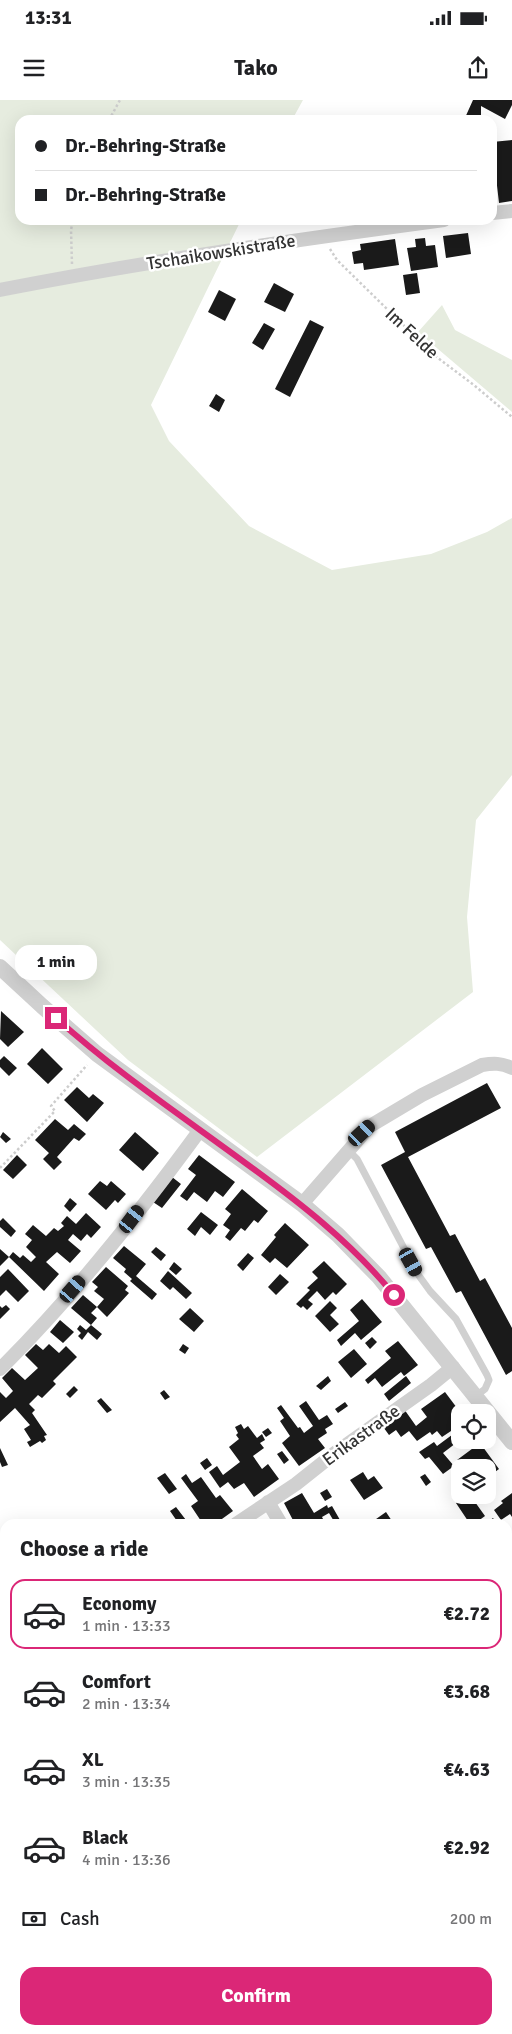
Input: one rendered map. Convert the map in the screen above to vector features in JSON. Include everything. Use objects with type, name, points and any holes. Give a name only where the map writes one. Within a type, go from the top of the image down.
[{"type":"street","points":[[497,212],[512,211]]},
{"type":"street","name":"Tschaikowskistraße","points":[[0,290],[74,275],[407,225]]},
{"type":"street","points":[[0,967],[97,1054],[302,1204],[361,1257],[454,1367],[512,1442]]},
{"type":"street","points":[[302,1204],[362,1133],[380,1118],[471,1069],[494,1063],[504,1064],[512,1068]]},
{"type":"street","points":[[0,1369],[37,1331],[120,1233],[200,1130]]},
{"type":"street","name":"Erikastraße","points":[[243,1519],[296,1484],[335,1452],[454,1367]]},
{"type":"street","points":[[268,1502],[278,1519]]},
{"type":"lane","points":[[348,1150],[357,1159],[417,1273],[430,1291],[456,1319],[487,1376],[489,1380],[485,1388],[476,1396]]},
{"type":"path","points":[[112,115],[120,100]]},
{"type":"path","points":[[72,225],[71,259],[74,275]]},
{"type":"path","name":"Im Felde","points":[[326,236],[330,249],[337,260],[428,349],[512,417]]},
{"type":"path","points":[[0,1168],[55,1111],[50,1106],[97,1054]]},
{"type":"shaded area","points":[[0,100],[303,100],[295,115],[15,115],[15,225],[239,225],[151,405],[169,441],[249,526],[332,570],[431,554],[487,532],[512,518],[512,775],[476,820],[467,917],[473,992],[257,1157],[128,1060],[0,940]]},
{"type":"shaded area","points":[[442,305],[455,330],[512,360],[512,412],[418,332]]},
{"type":"building","points":[[473,100],[512,100],[512,105],[505,119],[481,106],[481,115],[466,115]]},
{"type":"building","points":[[512,140],[512,201],[499,203],[497,186],[497,142]]},
{"type":"building","points":[[468,233],[471,254],[446,258],[443,236]]},
{"type":"building","points":[[425,238],[426,246],[435,245],[438,267],[411,271],[407,248],[416,247],[415,239]]},
{"type":"building","points":[[395,239],[399,265],[364,270],[363,263],[354,264],[352,252],[361,250],[360,244]]},
{"type":"building","points":[[417,273],[420,293],[406,295],[403,275]]},
{"type":"building","points":[[274,283],[294,294],[285,312],[264,302]]},
{"type":"building","points":[[219,290],[236,299],[225,321],[208,312]]},
{"type":"building","points":[[310,320],[324,327],[290,397],[275,389]]},
{"type":"building","points":[[264,323],[275,329],[263,350],[252,343]]},
{"type":"building","points":[[216,394],[225,400],[219,412],[209,406]]},
{"type":"building","points":[[1,1011],[24,1032],[8,1047],[0,1039]]},
{"type":"building","points":[[42,1048],[63,1069],[48,1084],[27,1064]]},
{"type":"building","points":[[4,1056],[17,1068],[9,1076],[0,1067],[0,1060]]},
{"type":"building","points":[[487,1083],[501,1108],[408,1157],[450,1236],[455,1234],[480,1281],[485,1278],[512,1328],[512,1371],[506,1375],[461,1291],[456,1293],[431,1247],[426,1249],[381,1165],[405,1152],[395,1132]]},
{"type":"building","points":[[77,1087],[89,1098],[93,1094],[104,1103],[87,1122],[64,1100]]},
{"type":"building","points":[[55,1119],[68,1130],[74,1124],[86,1134],[79,1141],[74,1138],[57,1157],[62,1162],[54,1170],[43,1159],[49,1153],[35,1140]]},
{"type":"building","points":[[3,1132],[11,1139],[6,1143],[0,1137]]},
{"type":"building","points":[[135,1132],[159,1153],[143,1171],[119,1150]]},
{"type":"building","points":[[17,1155],[27,1165],[13,1179],[3,1170]]},
{"type":"building","points":[[199,1155],[235,1182],[223,1197],[215,1191],[207,1202],[194,1192],[187,1201],[180,1196],[196,1175],[188,1169]]},
{"type":"building","points":[[172,1177],[181,1184],[162,1208],[153,1202]]},
{"type":"building","points":[[100,1181],[107,1186],[111,1181],[126,1194],[118,1203],[115,1200],[106,1210],[88,1194]]},
{"type":"building","points":[[242,1189],[268,1211],[258,1223],[254,1220],[245,1231],[241,1228],[230,1241],[225,1237],[230,1230],[223,1225],[231,1214],[225,1209]]},
{"type":"building","points":[[70,1198],[77,1204],[70,1212],[64,1206]]},
{"type":"building","points":[[201,1212],[218,1225],[210,1235],[201,1227],[195,1236],[187,1229]]},
{"type":"building","points":[[86,1213],[101,1227],[91,1238],[87,1234],[81,1241],[73,1234],[68,1240],[81,1251],[70,1263],[57,1252],[46,1262],[59,1274],[44,1291],[9,1257],[13,1252],[20,1258],[23,1255],[31,1262],[36,1257],[26,1247],[32,1240],[25,1234],[33,1225],[46,1236],[54,1228],[58,1231],[64,1226],[61,1223],[67,1216],[76,1224]]},
{"type":"building","points":[[3,1218],[16,1231],[11,1237],[0,1227],[0,1221]]},
{"type":"building","points":[[285,1223],[309,1245],[287,1268],[275,1258],[270,1263],[261,1255],[276,1237],[274,1235]]},
{"type":"building","points":[[124,1246],[146,1264],[136,1276],[157,1294],[152,1300],[130,1281],[132,1279],[124,1272],[126,1269],[113,1258]]},
{"type":"building","points":[[156,1247],[166,1255],[161,1261],[151,1252]]},
{"type":"building","points":[[0,1249],[9,1257],[0,1266]]},
{"type":"building","points":[[248,1253],[254,1258],[243,1271],[237,1265]]},
{"type":"building","points":[[324,1261],[347,1284],[336,1295],[333,1292],[325,1300],[317,1291],[308,1300],[313,1304],[307,1310],[303,1306],[301,1308],[296,1304],[310,1290],[307,1288],[318,1278],[312,1272]]},
{"type":"building","points":[[174,1262],[182,1269],[176,1275],[169,1269]]},
{"type":"building","points":[[106,1267],[128,1286],[125,1290],[129,1293],[107,1317],[97,1307],[104,1299],[94,1291],[98,1287],[92,1282]]},
{"type":"building","points":[[8,1269],[29,1291],[18,1302],[6,1290],[0,1296],[0,1277]]},
{"type":"building","points":[[168,1271],[192,1293],[186,1299],[173,1287],[170,1290],[160,1281]]},
{"type":"building","points":[[280,1274],[289,1282],[276,1295],[268,1287]]},
{"type":"building","points":[[83,1295],[97,1307],[91,1313],[97,1318],[91,1325],[71,1308]]},
{"type":"building","points":[[362,1299],[382,1322],[361,1340],[355,1333],[341,1346],[337,1340],[359,1321],[350,1310]]},
{"type":"building","points":[[330,1301],[337,1308],[330,1315],[339,1324],[330,1332],[315,1316]]},
{"type":"building","points":[[6,1305],[10,1309],[0,1319],[0,1306],[2,1308]]},
{"type":"building","points":[[190,1308],[204,1321],[194,1332],[179,1319]]},
{"type":"building","points":[[60,1320],[74,1332],[63,1343],[50,1332]]},
{"type":"building","points":[[80,1325],[86,1330],[91,1325],[102,1334],[97,1340],[88,1332],[82,1340],[78,1336],[81,1333],[77,1329]]},
{"type":"building","points":[[372,1337],[377,1342],[370,1349],[365,1343]]},
{"type":"building","points":[[398,1341],[418,1365],[404,1376],[401,1372],[382,1387],[375,1378],[368,1384],[365,1380],[391,1358],[385,1351]]},
{"type":"building","points":[[36,1344],[43,1350],[49,1344],[59,1353],[66,1346],[77,1357],[53,1381],[56,1384],[42,1398],[38,1395],[29,1404],[35,1410],[32,1413],[47,1435],[44,1436],[46,1440],[42,1443],[40,1441],[30,1447],[27,1442],[31,1440],[24,1429],[30,1425],[15,1408],[0,1422],[0,1392],[6,1398],[13,1391],[2,1378],[12,1368],[25,1380],[38,1368],[25,1355]]},
{"type":"building","points":[[183,1344],[189,1348],[185,1354],[179,1350]]},
{"type":"building","points":[[354,1349],[367,1364],[351,1378],[338,1362]]},
{"type":"building","points":[[328,1376],[331,1381],[321,1390],[316,1386]]},
{"type":"building","points":[[406,1376],[411,1383],[389,1401],[384,1394]]},
{"type":"building","points":[[74,1386],[78,1390],[70,1398],[66,1394]]},
{"type":"building","points":[[164,1390],[170,1397],[165,1400],[160,1393]]},
{"type":"building","points":[[445,1392],[454,1404],[451,1404],[451,1431],[442,1437],[437,1431],[432,1435],[430,1432],[417,1441],[409,1431],[401,1437],[396,1430],[389,1435],[381,1424],[404,1409],[416,1426],[427,1417],[421,1409]]},
{"type":"building","points":[[101,1398],[112,1410],[107,1413],[97,1401]]},
{"type":"building","points":[[306,1401],[319,1420],[327,1415],[333,1424],[325,1429],[327,1433],[318,1439],[325,1448],[299,1466],[282,1443],[290,1436],[280,1421],[284,1418],[277,1408],[281,1405],[304,1433],[313,1426],[299,1406]]},
{"type":"building","points":[[345,1402],[348,1406],[338,1413],[335,1409]]},
{"type":"building","points":[[241,1424],[244,1429],[248,1426],[257,1438],[262,1434],[265,1440],[260,1443],[264,1448],[253,1456],[262,1469],[268,1464],[279,1479],[254,1497],[244,1483],[234,1489],[228,1482],[220,1488],[209,1472],[217,1466],[223,1475],[240,1462],[229,1447],[239,1439],[236,1435],[238,1433],[235,1427]]},
{"type":"building","points":[[268,1428],[272,1433],[266,1437],[262,1432]]},
{"type":"building","points":[[451,1436],[451,1447],[443,1453],[451,1462],[451,1468],[443,1474],[429,1457],[425,1459],[419,1452],[434,1442],[437,1446]]},
{"type":"building","points":[[0,1448],[8,1465],[2,1467],[0,1462]]},
{"type":"building","points":[[472,1449],[484,1449],[492,1459],[458,1459]]},
{"type":"building","points":[[282,1451],[289,1460],[284,1464],[277,1454]]},
{"type":"building","points":[[207,1458],[212,1465],[205,1470],[200,1463]]},
{"type":"building","points":[[363,1472],[368,1480],[374,1476],[383,1488],[364,1500],[350,1480]]},
{"type":"building","points":[[165,1473],[177,1489],[169,1494],[157,1478]]},
{"type":"building","points":[[186,1474],[192,1483],[201,1477],[216,1498],[220,1495],[233,1511],[222,1519],[200,1519],[191,1506],[198,1501],[181,1478]]},
{"type":"building","points":[[425,1474],[431,1482],[426,1486],[420,1477]]},
{"type":"building","points":[[327,1489],[332,1497],[325,1501],[320,1493]]},
{"type":"building","points":[[302,1493],[314,1513],[327,1505],[328,1508],[332,1506],[339,1519],[333,1519],[329,1513],[322,1517],[323,1519],[292,1519],[284,1503]]},
{"type":"building","points":[[512,1493],[512,1517],[510,1514],[500,1519],[494,1510],[503,1503],[501,1501]]},
{"type":"building","points":[[457,1504],[476,1504],[485,1516],[481,1519],[467,1519]]},
{"type":"building","points":[[176,1507],[185,1519],[176,1519],[170,1511]]},
{"type":"building","points":[[386,1512],[391,1519],[376,1519]]},
{"type":"route","points":[[56,1018],[97,1054],[320,1218],[361,1257],[394,1295]]}]
